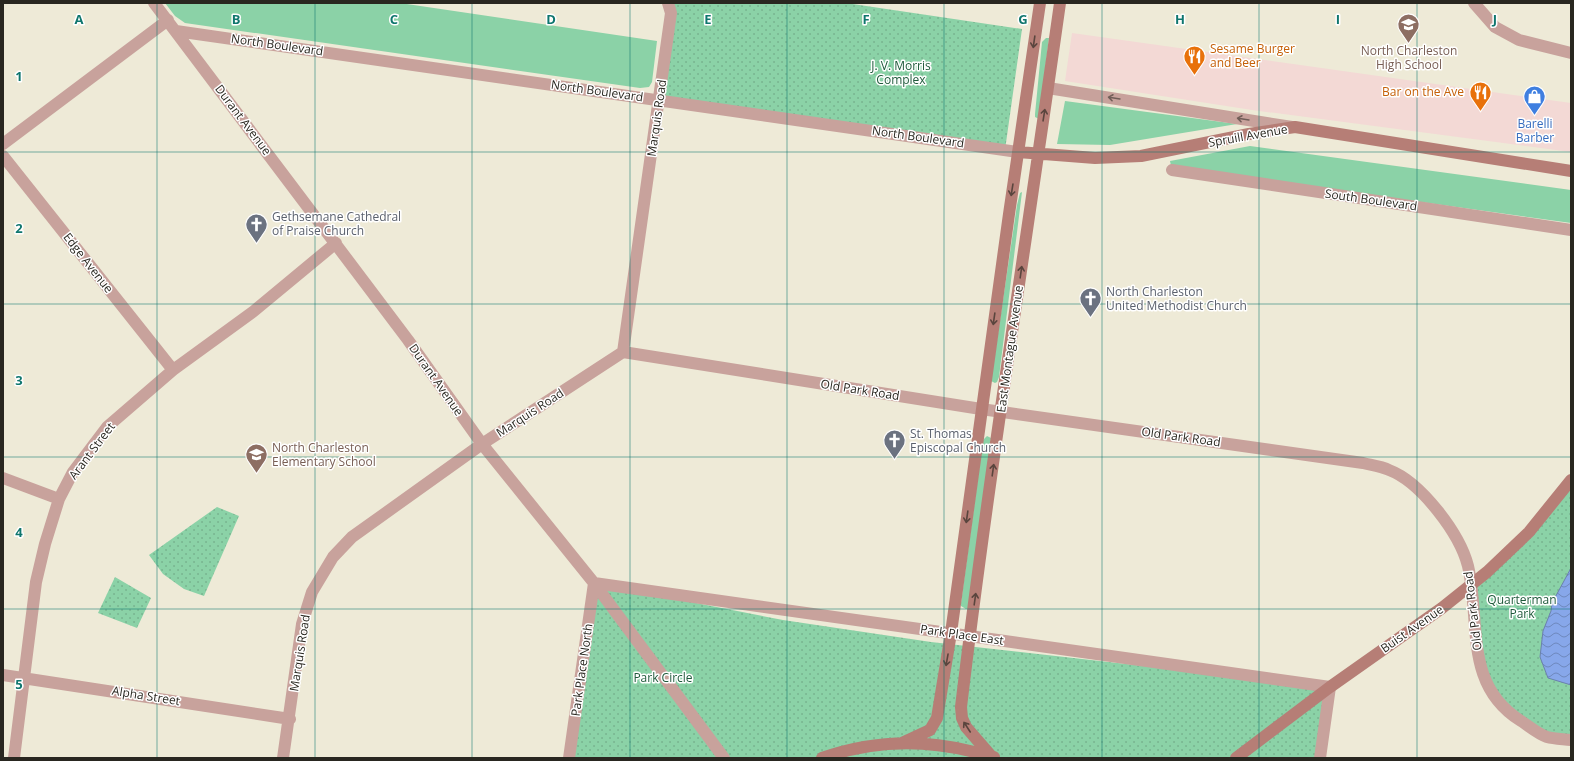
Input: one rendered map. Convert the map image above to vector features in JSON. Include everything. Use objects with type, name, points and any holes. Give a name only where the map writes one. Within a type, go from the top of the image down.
[{"type":"street","name":"Durant Avenue","points":[[154,3],[336,243],[408,340],[482,444],[594,583],[725,757]]},
{"type":"street","name":"East Montague Avenue","points":[[902,743],[930,730],[937,718],[951,633],[981,410],[1040,3]]},
{"type":"street","name":"East Montague Avenue","points":[[993,757],[966,727],[962,718],[961,707],[1023,257],[1060,3]]},
{"type":"street","points":[[1474,3],[1495,28],[1519,40],[1571,53]]},
{"type":"street","name":"Marquis Road","points":[[283,758],[290,718],[302,624],[312,592],[333,557],[352,537],[482,444],[623,352],[659,100],[670,8]]},
{"type":"street","points":[[3,144],[168,20]]},
{"type":"street","name":"North Boulevard","points":[[176,31],[1018,152]]},
{"type":"street","points":[[1048,88],[1295,127]]},
{"type":"street","name":"Spruill Avenue","points":[[1018,152],[1095,158],[1141,156],[1249,134],[1295,127],[1571,172]]},
{"type":"street","name":"Edge Avenue","points":[[3,156],[173,370]]},
{"type":"street","name":"South Boulevard","points":[[1172,170],[1571,230]]},
{"type":"street","name":"Arant Street","points":[[14,758],[36,582],[45,544],[59,499],[74,472],[107,427],[173,370],[254,311],[336,243]]},
{"type":"street","name":"Old Park Road","points":[[623,352],[981,410],[1363,463],[1390,470],[1416,488],[1431,502],[1450,528],[1468,566],[1478,654],[1491,692],[1496,699],[1514,716],[1546,736],[1571,740]]},
{"type":"street","points":[[3,478],[59,499]]},
{"type":"street","name":"Buist Avenue","points":[[1236,758],[1330,687],[1442,608],[1471,585],[1510,552],[1529,532],[1571,480]]},
{"type":"street","name":"Park Place East","points":[[594,583],[1330,687]]},
{"type":"street","name":"Park Place North","points":[[569,758],[594,583]]},
{"type":"street","name":"Alpha Street","points":[[3,675],[290,718]]},
{"type":"street","points":[[1320,758],[1330,687]]},
{"type":"street","points":[[822,758],[860,748],[902,743],[948,746],[993,757]]},
{"type":"shaded area","points":[[1072,33],[1571,103],[1571,152],[1252,110],[1065,81]]},
{"type":"green space","points":[[165,3],[400,3],[657,41],[652,82],[649,87],[640,88],[185,23],[175,16]]},
{"type":"green space","name":"J. V. Morris Complex","points":[[673,3],[846,3],[1022,29],[1005,150],[659,100]]},
{"type":"green space","points":[[1046,38],[1049,38],[1039,119],[1035,117],[1035,114],[1042,42]]},
{"type":"green space","points":[[1065,101],[1237,124],[1110,145],[1057,144]]},
{"type":"green space","points":[[1250,146],[1571,190],[1571,223],[1172,170],[1170,161]]},
{"type":"green space","points":[[1022,192],[999,377],[995,383],[991,381],[1017,205],[1020,193]]},
{"type":"green space","points":[[987,436],[991,438],[970,608],[966,609],[961,606],[961,603],[983,440]]},
{"type":"green space","name":"Quarterman Park","points":[[1571,481],[1571,739],[1547,736],[1515,716],[1486,679],[1471,585]]},
{"type":"green space","points":[[217,507],[239,516],[204,596],[184,589],[163,574],[149,555]]},
{"type":"green space","points":[[115,577],[151,598],[137,628],[98,613]]},
{"type":"green space","name":"Park Circle","points":[[594,583],[783,620],[931,642],[1330,687],[1320,758],[569,758]]},
{"type":"water","points":[[1571,568],[1571,685],[1548,678],[1540,657],[1543,631],[1551,611],[1552,603]]},
{"type":"place","name":"North Charleston High School","points":[[1409,44]]},
{"type":"place","name":"Sesame Burger and Beer","points":[[1194,76]]},
{"type":"place","name":"Bar on the Ave","points":[[1480,112]]},
{"type":"place","name":"Barelli Barber","points":[[1535,116]]},
{"type":"place","name":"Gethsemane Cathedral of Praise Church","points":[[256,244]]},
{"type":"place","name":"North Charleston United Methodist Church","points":[[1090,318]]},
{"type":"place","name":"St. Thomas Episcopal Church","points":[[894,460]]},
{"type":"place","name":"North Charleston Elementary School","points":[[256,474]]}]
